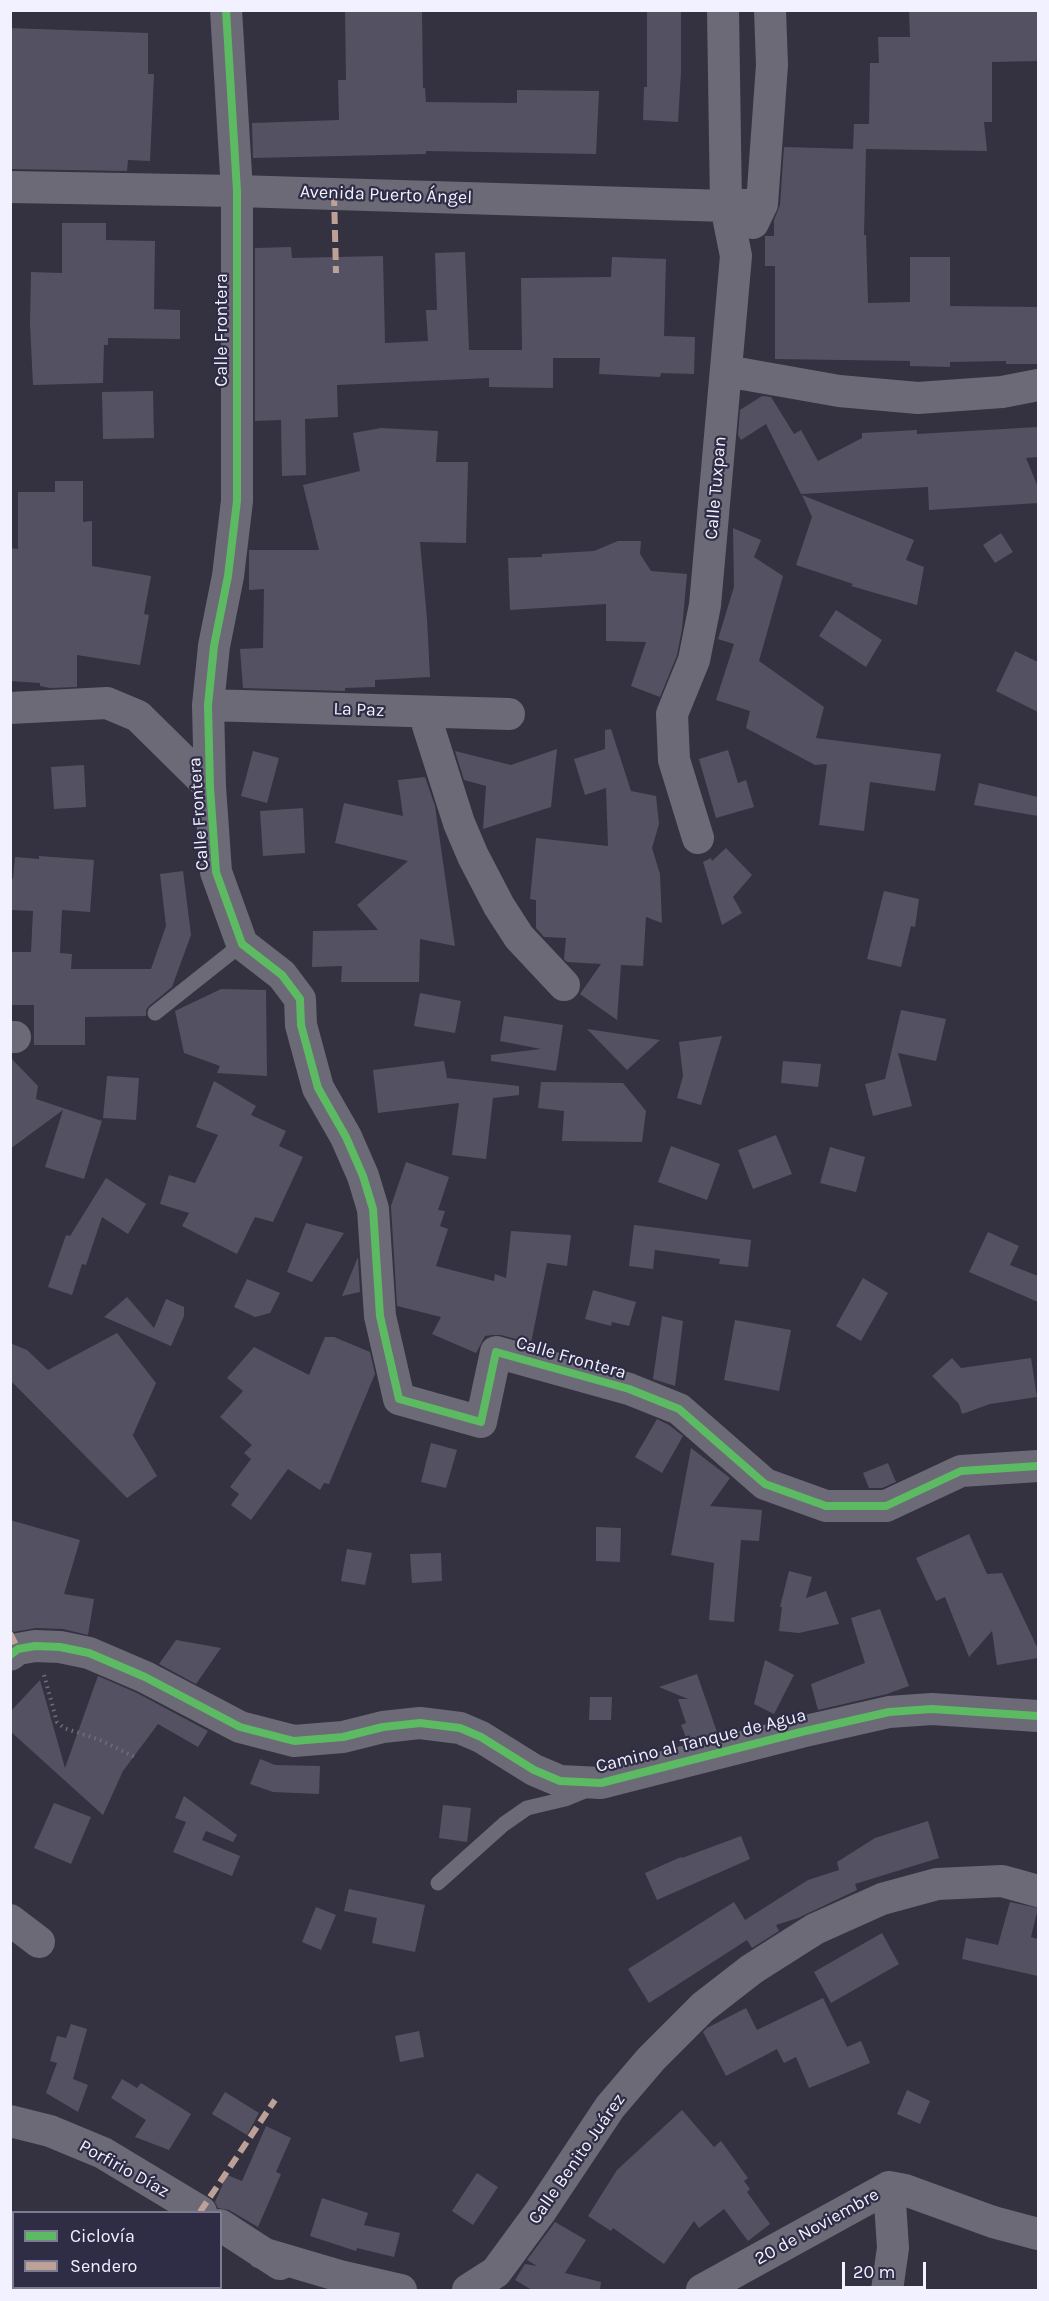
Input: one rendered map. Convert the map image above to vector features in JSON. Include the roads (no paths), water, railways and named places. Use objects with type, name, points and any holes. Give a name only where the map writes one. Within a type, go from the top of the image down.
[{"type":"street","name":"Calle Frontera","points":[[226,10],[237,191],[237,501],[228,576],[214,646],[208,705],[210,787],[216,872],[242,944],[282,975],[300,999],[302,1025],[318,1089],[342,1129],[363,1176],[373,1209],[380,1316],[399,1399],[481,1422],[496,1352],[629,1389],[679,1409],[765,1484],[826,1506],[886,1506],[961,1471],[1038,1466]]},
{"type":"street","name":"Calle Tuxpan","points":[[698,838],[674,760],[672,714],[694,660],[705,605],[736,256],[726,206],[723,10]]},
{"type":"street","name":"Calle Tuxpan","points":[[736,256],[762,204],[772,65],[770,10]]},
{"type":"street","name":"Avenida Puerto Ángel","points":[[10,186],[726,206],[762,204]]},
{"type":"street","points":[[726,371],[839,391],[918,398],[1002,392],[1038,385]]},
{"type":"street","points":[[10,708],[107,703],[138,716],[210,787]]},
{"type":"street","name":"La Paz","points":[[208,705],[509,714]]},
{"type":"street","points":[[424,712],[459,823],[473,856],[519,937],[564,985]]},
{"type":"street","name":"Camino al Tanque de Agua","points":[[23,1651],[60,1647],[89,1653],[145,1677],[240,1727],[294,1741],[343,1737],[383,1728],[420,1724],[460,1728],[481,1737],[546,1777],[560,1781],[601,1784],[801,1732],[889,1712],[932,1708],[1038,1716]]},
{"type":"street","name":"Calle Benito Juárez","points":[[468,2290],[496,2271],[540,2212],[610,2107],[651,2059],[703,2007],[752,1969],[815,1929],[882,1899],[937,1884],[1002,1881],[1038,1891]]},
{"type":"street","points":[[10,1920],[39,1942]]},
{"type":"street","name":"Porfirio Díaz","points":[[10,2121],[50,2131],[103,2153],[199,2211]]},
{"type":"street","points":[[887,2290],[893,2248],[889,2187]]},
{"type":"street","name":"20 de Noviembre","points":[[702,2290],[889,2187],[905,2190],[993,2222],[1038,2234]]},
{"type":"street","points":[[222,2227],[324,2290]]},
{"type":"street","points":[[262,2253],[340,2276],[400,2290]]},
{"type":"lane","points":[[156,1013],[242,944]]},
{"type":"lane","points":[[438,1883],[504,1824],[527,1808],[565,1799],[601,1784]]}]
